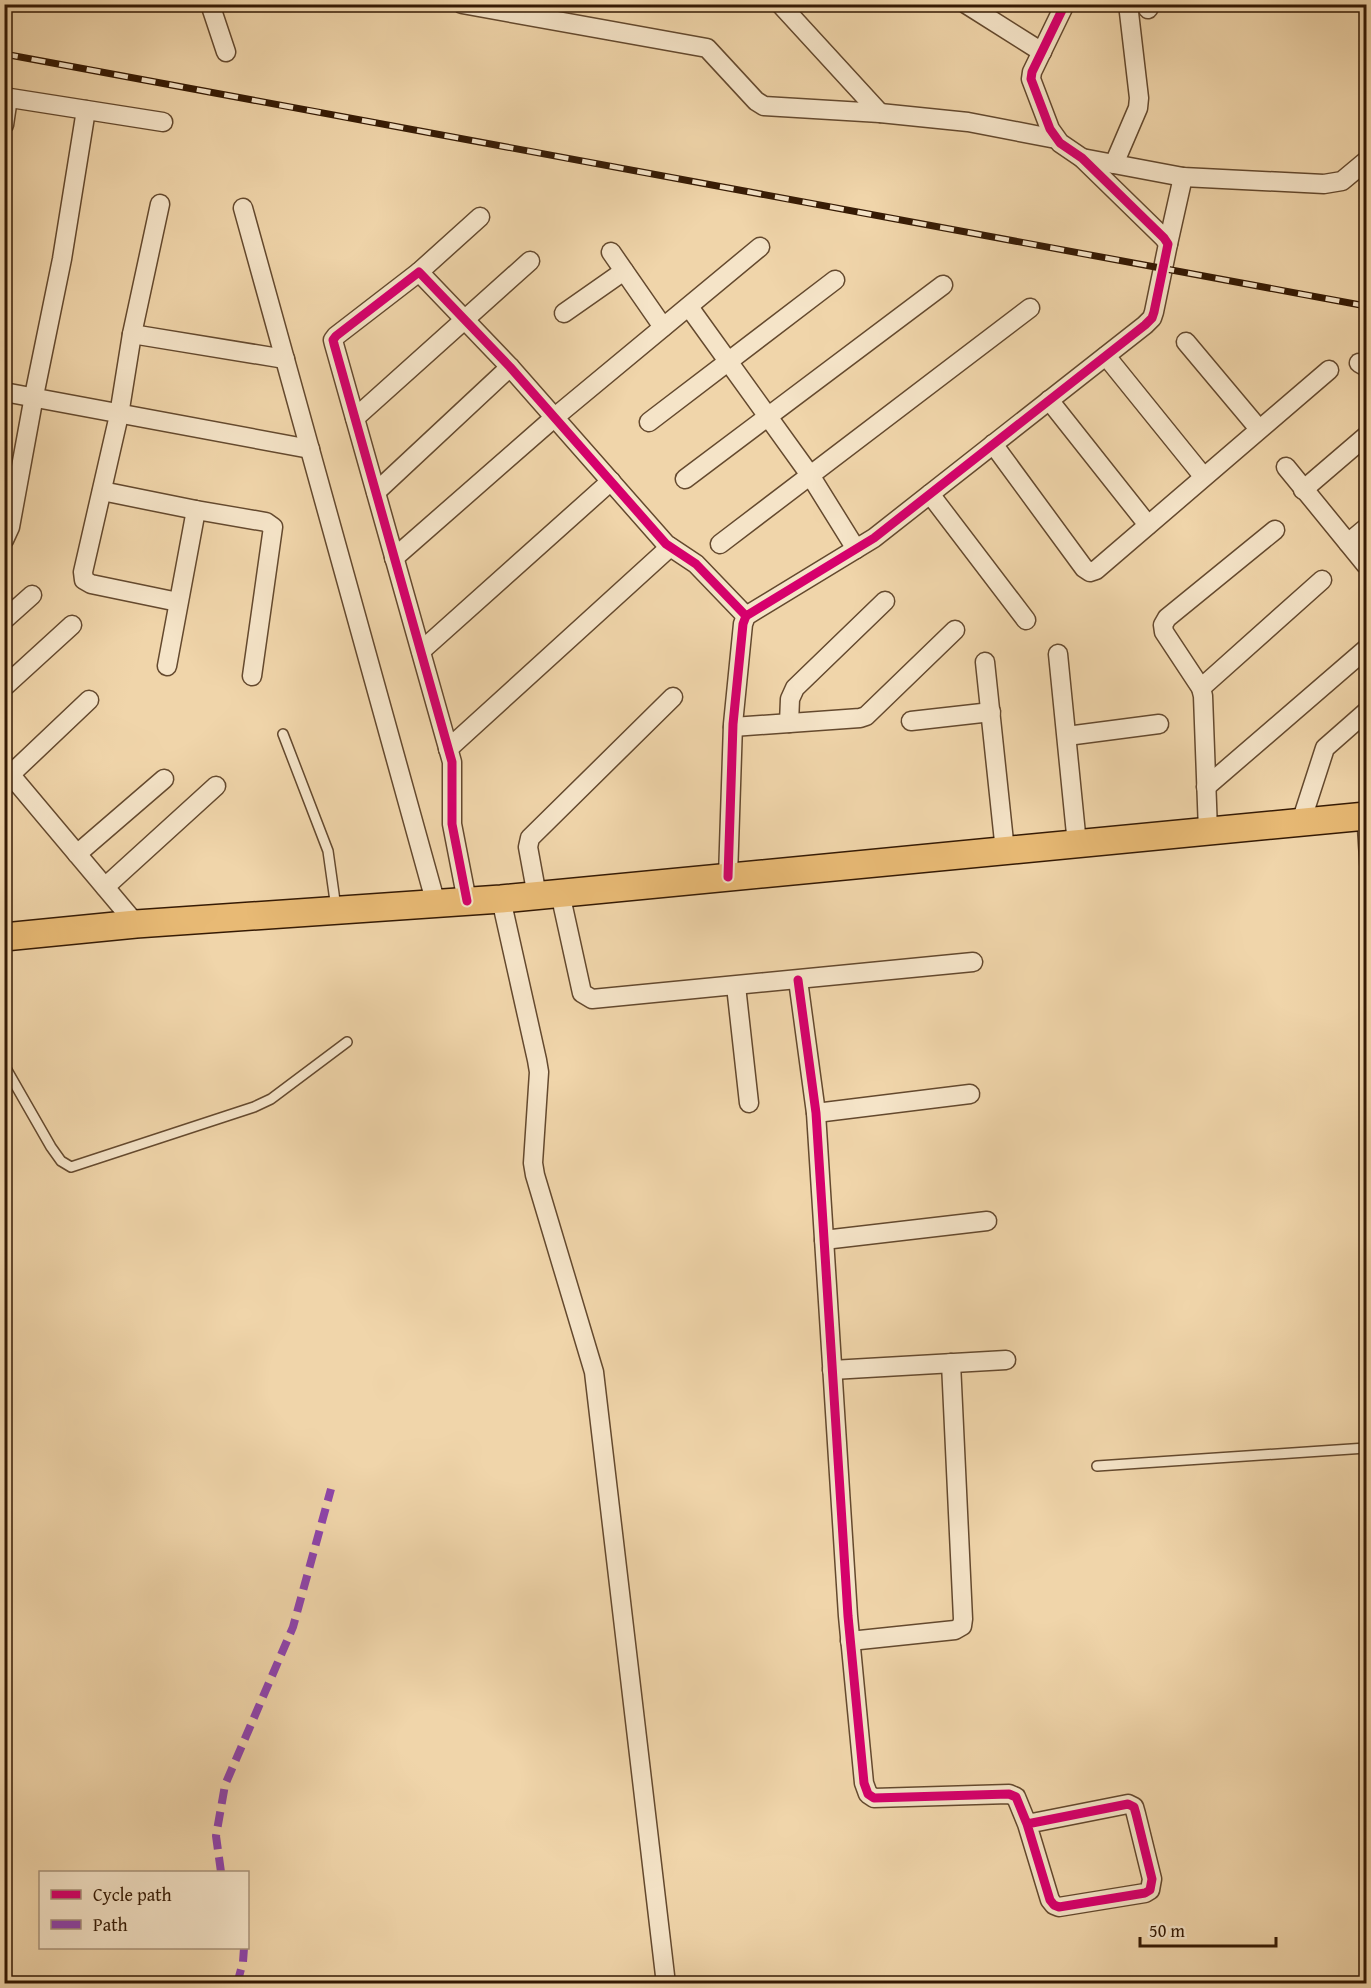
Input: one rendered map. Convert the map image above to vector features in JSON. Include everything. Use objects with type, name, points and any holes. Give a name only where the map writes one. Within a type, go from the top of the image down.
[{"type":"main road","points":[[6,939],[136,924],[549,895],[1364,816]]},
{"type":"street","points":[[210,4],[226,52]]},
{"type":"street","points":[[462,4],[707,48],[756,101],[764,106],[880,113],[968,122],[1056,139],[1082,158],[1168,244]]},
{"type":"street","points":[[780,4],[880,113]]},
{"type":"street","points":[[966,4],[1042,52]]},
{"type":"street","points":[[1056,139],[1032,85],[1032,72],[1065,4]]},
{"type":"street","points":[[1114,164],[1138,108],[1139,98],[1128,4]]},
{"type":"street","points":[[4,125],[6,97],[163,122]]},
{"type":"street","points":[[4,540],[10,527],[62,259],[86,110]]},
{"type":"street","points":[[1082,158],[1183,177],[1324,184],[1342,181],[1366,161]]},
{"type":"street","points":[[728,877],[733,727],[743,624],[746,616],[874,538],[1152,318],[1183,177]]},
{"type":"street","points":[[160,204],[132,334],[119,415],[83,572],[84,580],[91,584],[178,602]]},
{"type":"street","points":[[243,208],[436,904]]},
{"type":"street","points":[[467,901],[452,824],[453,769],[333,340],[419,272],[480,217]]},
{"type":"street","points":[[394,558],[555,417],[760,247]]},
{"type":"street","points":[[610,252],[663,327]]},
{"type":"street","points":[[355,418],[530,261]]},
{"type":"street","points":[[564,313],[624,271]]},
{"type":"street","points":[[419,272],[510,367],[670,547],[696,564],[746,616]]},
{"type":"street","points":[[649,422],[835,280]]},
{"type":"street","points":[[685,479],[943,285]]},
{"type":"street","points":[[689,306],[810,475],[856,549]]},
{"type":"street","points":[[720,544],[1030,308]]},
{"type":"street","points":[[132,334],[285,359]]},
{"type":"street","points":[[1186,342],[1259,429]]},
{"type":"street","points":[[1106,356],[1203,476]]},
{"type":"street","points":[[376,492],[510,367]]},
{"type":"street","points":[[993,444],[1084,568],[1090,572],[1096,570],[1329,370]]},
{"type":"street","points":[[4,392],[310,449]]},
{"type":"street","points":[[1049,400],[1148,525]]},
{"type":"street","points":[[1304,490],[1366,436]]},
{"type":"street","points":[[1286,467],[1366,565]]},
{"type":"street","points":[[421,651],[611,481]]},
{"type":"street","points":[[102,490],[266,522],[273,527],[252,676]]},
{"type":"street","points":[[930,494],[1026,620]]},
{"type":"street","points":[[167,666],[196,510]]},
{"type":"street","points":[[1348,543],[1366,528]]},
{"type":"street","points":[[1208,831],[1201,688],[1164,632],[1162,625],[1167,618],[1275,530]]},
{"type":"street","points":[[448,749],[670,547]]},
{"type":"street","points":[[1201,688],[1322,580]]},
{"type":"street","points":[[4,620],[32,596]]},
{"type":"street","points":[[789,723],[790,699],[795,688],[885,601]]},
{"type":"street","points":[[4,687],[72,625]]},
{"type":"street","points":[[733,727],[866,716],[955,630]]},
{"type":"street","points":[[1206,787],[1366,649]]},
{"type":"street","points":[[1058,654],[1077,844]]},
{"type":"street","points":[[985,662],[1005,851]]},
{"type":"street","points":[[673,697],[530,838],[528,847],[549,895],[582,993],[592,999],[973,962]]},
{"type":"street","points":[[88,700],[8,771],[136,924]]},
{"type":"street","points":[[911,721],[991,712]]},
{"type":"street","points":[[1301,822],[1325,748],[1366,712]]},
{"type":"street","points":[[1067,736],[1160,724]]},
{"type":"street","points":[[78,854],[164,779]]},
{"type":"street","points":[[105,887],[216,786]]},
{"type":"street","points":[[501,899],[539,1072],[533,1163],[535,1174],[594,1372],[666,1983]]},
{"type":"street","points":[[798,980],[816,1113],[850,1641],[864,1783],[868,1794],[874,1798],[1009,1794],[1016,1797],[1027,1824],[1050,1900],[1059,1907],[1150,1890],[1152,1879],[1139,1825],[1134,1808],[1128,1803],[1027,1824]]},
{"type":"street","points":[[736,986],[749,1103]]},
{"type":"street","points":[[816,1113],[970,1094]]},
{"type":"street","points":[[824,1240],[987,1221]]},
{"type":"street","points":[[832,1371],[1006,1360]]},
{"type":"street","points":[[850,1641],[955,1630],[962,1626],[951,1363]]},
{"type":"lane","points":[[283,734],[328,851],[337,911]]},
{"type":"lane","points":[[1364,816],[1366,882]]},
{"type":"lane","points":[[4,1065],[51,1147],[61,1161],[71,1167],[254,1107],[271,1099],[347,1042]]},
{"type":"lane","points":[[1097,1466],[1366,1448]]},
{"type":"railway","points":[[4,54],[1366,306]]},
{"type":"marked path","points":[[221,1871],[216,1836],[225,1785],[293,1627],[331,1489]]},
{"type":"marked path","points":[[237,1984],[244,1949]]},
{"type":"cycle path","points":[[728,877],[733,724],[743,624],[746,616],[874,538],[1152,318],[1168,244],[1082,158],[1060,143],[1050,129],[1031,79],[1032,72],[1065,4]]},
{"type":"cycle path","points":[[467,901],[452,824],[452,762],[334,344],[333,340],[336,336],[419,272],[510,367],[666,544],[696,564],[746,616]]},
{"type":"cycle path","points":[[798,980],[816,1113],[848,1616],[864,1783],[868,1794],[874,1798],[1009,1794],[1016,1797],[1027,1824],[1050,1900],[1059,1907],[1145,1893],[1150,1890],[1152,1879],[1134,1807],[1128,1804],[1027,1824]]}]
